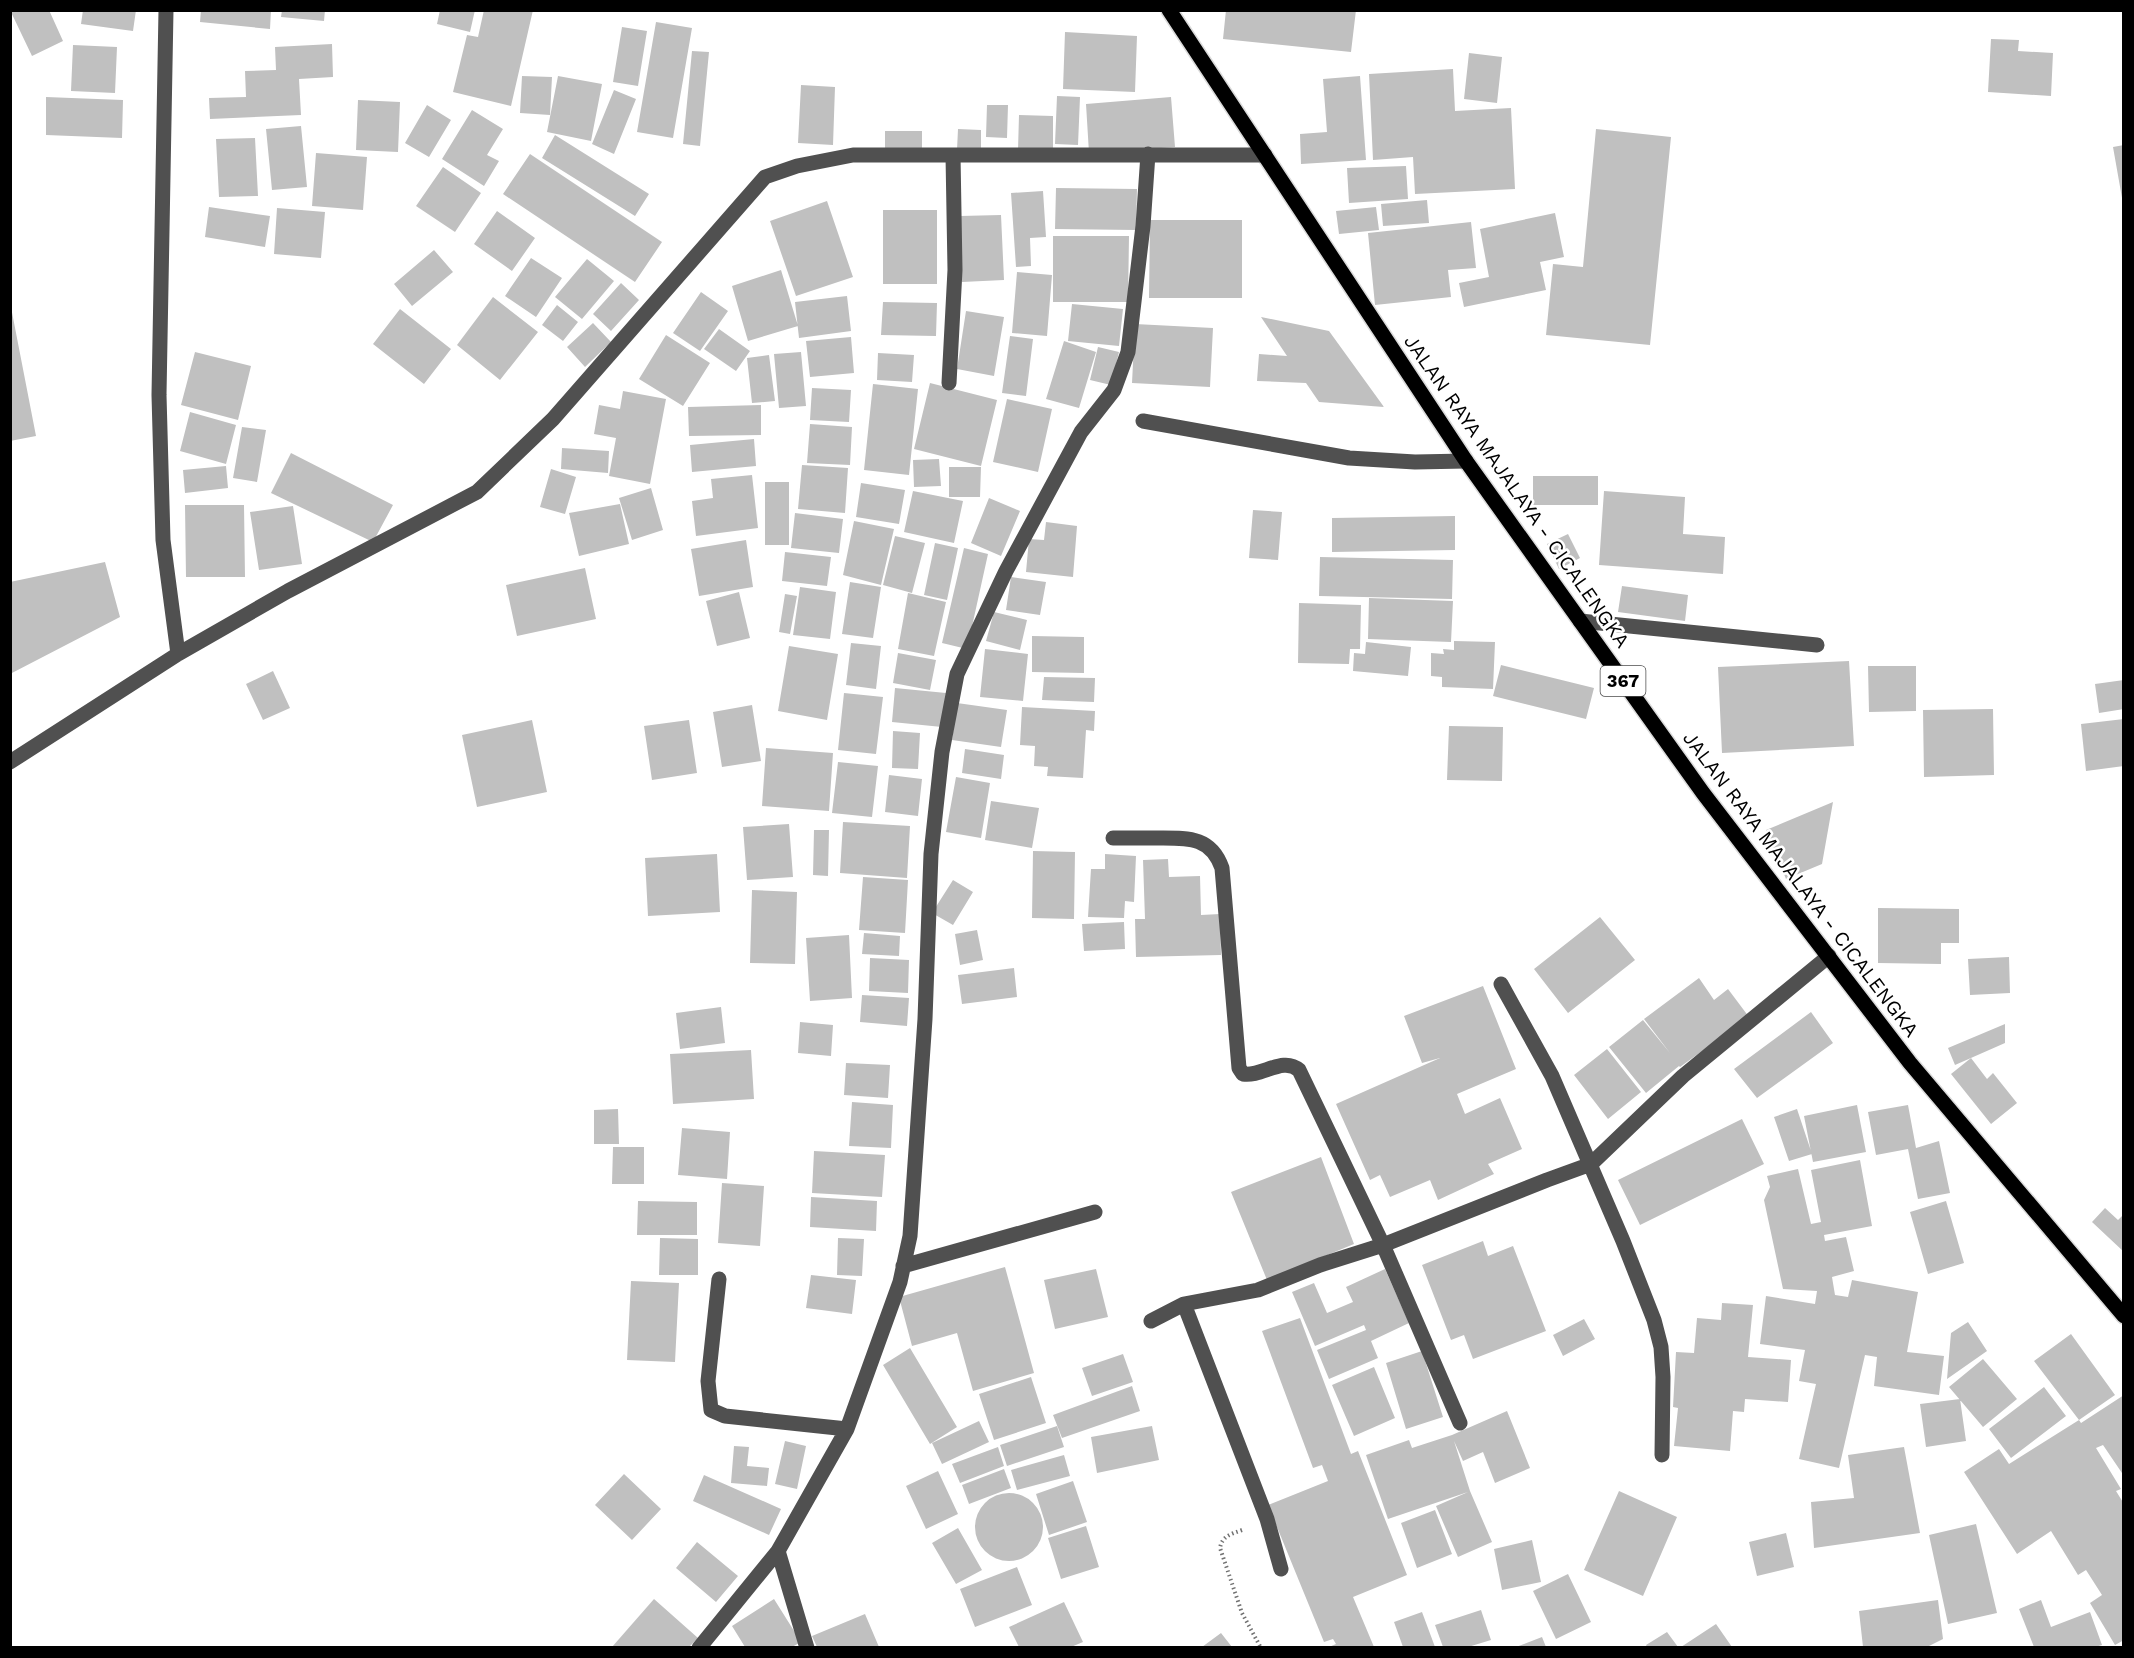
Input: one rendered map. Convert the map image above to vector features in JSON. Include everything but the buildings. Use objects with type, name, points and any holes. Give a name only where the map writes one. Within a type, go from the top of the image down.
[{"type":"main road","name":"JALAN RAYA MAJALAYA - CICALENGKA","points":[[1169,10],[1466,461],[1703,793],[1910,1063],[2124,1316]]},
{"type":"street","points":[[166,10],[159,395],[164,540],[178,654]]},
{"type":"street","points":[[699,1647],[778,1551],[847,1429],[900,1282],[910,1236],[923,1042],[932,854],[942,752],[957,674],[1006,571],[1081,432],[1114,390],[1118,380],[1128,352],[1143,226],[1148,154]]},
{"type":"street","points":[[10,762],[178,654],[288,591],[477,492],[554,419],[765,177],[797,166],[853,155],[1265,154]]},
{"type":"street","points":[[948,383],[955,270],[953,155]]},
{"type":"street","points":[[1143,421],[1349,458],[1415,462],[1466,461]]},
{"type":"street","points":[[1580,621],[1817,645]]},
{"type":"street","points":[[1113,838],[1195,839],[1209,847],[1218,857],[1222,868],[1239,1068],[1243,1074],[1250,1075],[1282,1064],[1293,1065],[1299,1070],[1383,1245],[1460,1424]]},
{"type":"street","points":[[1151,1321],[1184,1304],[1258,1290],[1320,1265],[1383,1245],[1591,1164],[1683,1076],[1828,956]]},
{"type":"street","points":[[1501,984],[1552,1076],[1591,1164],[1650,1310],[1661,1347],[1662,1455]]},
{"type":"street","points":[[903,1266],[1095,1212]]},
{"type":"street","points":[[719,1279],[708,1381],[711,1410],[725,1416],[847,1429]]},
{"type":"street","points":[[1184,1304],[1267,1519],[1281,1569]]},
{"type":"street","points":[[778,1551],[807,1647]]},
{"type":"path","points":[[1261,1647],[1242,1613],[1220,1548],[1221,1542],[1226,1537],[1267,1519]]}]
